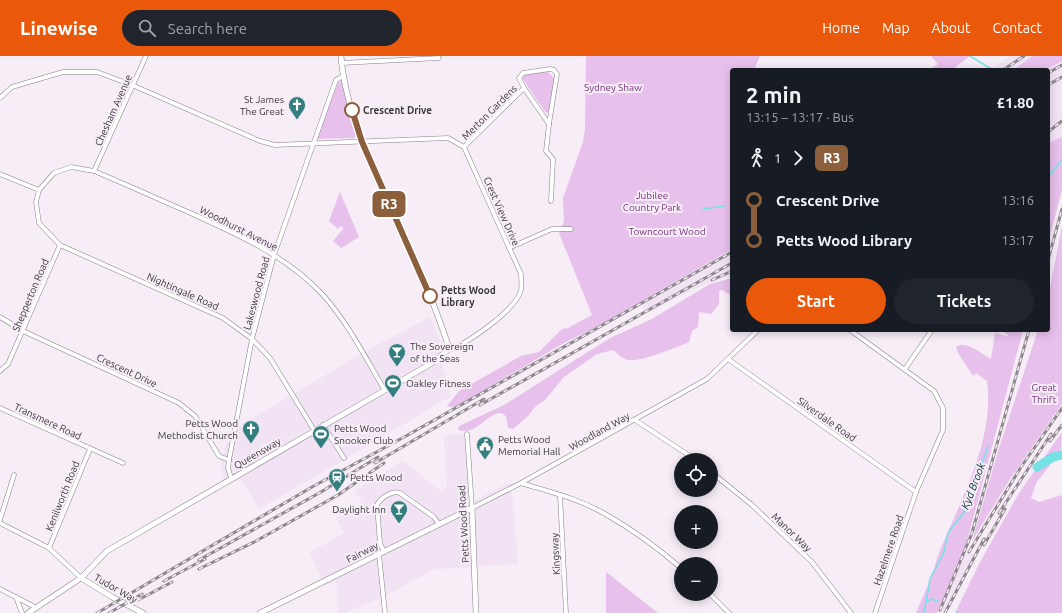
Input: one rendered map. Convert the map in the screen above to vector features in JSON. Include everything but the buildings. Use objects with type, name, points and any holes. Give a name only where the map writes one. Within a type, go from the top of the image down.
[{"type":"street","name":"Chesham Avenue","points":[[94,171],[146,56]]},
{"type":"street","points":[[341,56],[343,76],[362,142],[433,302],[448,345],[448,350]]},
{"type":"street","points":[[341,63],[439,58]]},
{"type":"street","name":"Merton Gardens","points":[[549,124],[524,88],[519,78],[524,73],[550,69],[554,70],[557,74],[546,151],[553,159],[551,201]]},
{"type":"street","points":[[0,98],[12,87],[62,72],[96,72],[260,141],[275,145],[448,138],[464,147]]},
{"type":"street","name":"Lakeswood Road","points":[[231,478],[228,468],[229,460],[252,339],[274,255],[336,80],[343,76]]},
{"type":"street","name":"Merton Gardens","points":[[464,147],[524,88]]},
{"type":"street","name":"Crest View Drive","points":[[448,350],[469,339],[515,302],[521,290],[521,274],[464,147]]},
{"type":"street","name":"Woodhurst Avenue","points":[[39,190],[54,173],[71,167],[94,171],[229,230],[274,255],[297,270],[330,304],[348,328],[384,389]]},
{"type":"street","points":[[0,174],[39,190]]},
{"type":"street","name":"Nightingale Road","points":[[39,190],[36,202],[39,223],[60,245],[223,318],[252,339],[270,358],[314,430]]},
{"type":"street","points":[[509,248],[552,229],[571,229]]},
{"type":"street","name":"Shepperton Road","points":[[0,371],[8,364],[60,245]]},
{"type":"street","name":"Crescent Drive","points":[[0,317],[23,331],[179,403],[195,416],[219,456],[229,460]]},
{"type":"street","points":[[728,359],[756,332]]},
{"type":"street","points":[[853,332],[934,391],[943,408],[943,430],[916,492]]},
{"type":"street","points":[[905,369],[931,332]]},
{"type":"street","name":"Queensway","points":[[28,613],[81,578],[107,551],[437,359],[448,350]]},
{"type":"street","name":"Woodland Way","points":[[472,508],[521,483],[707,379],[728,359]]},
{"type":"street","name":"Silverdale Road","points":[[728,359],[916,492]]},
{"type":"street","name":"Transmere Road","points":[[0,408],[122,463]]},
{"type":"street","points":[[635,420],[685,453]]},
{"type":"street","points":[[323,425],[344,458]]},
{"type":"street","name":"Petts Wood Road","points":[[467,434],[472,508],[476,613]]},
{"type":"street","name":"Kenilworth Road","points":[[49,548],[90,449]]},
{"type":"street","points":[[14,475],[0,522],[49,548],[81,578]]},
{"type":"street","name":"Manor Way","points":[[718,478],[752,505],[812,562],[851,613]]},
{"type":"street","points":[[521,483],[560,495],[606,514],[638,535],[674,563]]},
{"type":"street","name":"Hazelmere Road","points":[[875,613],[916,492]]},
{"type":"street","points":[[385,613],[377,505],[380,500],[394,493],[400,493],[434,517],[438,523]]},
{"type":"street","name":"Kingsway","points":[[560,495],[566,613]]},
{"type":"street","name":"Fairway","points":[[260,613],[438,523],[472,508]]},
{"type":"street","name":"Tudor Way","points":[[81,578],[112,597],[143,613]]},
{"type":"street","points":[[0,589],[37,608]]},
{"type":"street","points":[[15,596],[22,613]]},
{"type":"street","points":[[717,601],[729,613]]},
{"type":"shaded area","points":[[1011,56],[1062,56],[1062,137],[1050,142],[1050,68],[993,68]]},
{"type":"shaded area","points":[[730,250],[730,275],[690,291],[647,313],[640,301]]},
{"type":"shaded area","points":[[430,317],[441,344],[443,367],[451,396],[259,509],[241,479],[229,485],[220,469],[229,432],[366,351]]},
{"type":"shaded area","points":[[449,434],[465,434],[471,502],[511,482],[518,564],[435,569],[385,596],[345,613],[338,613],[336,580],[324,586],[310,552],[344,533],[336,518],[362,503],[354,490],[403,461],[442,492],[447,485],[444,437]]},
{"type":"shaded area","points":[[965,549],[976,556],[947,613],[937,613]]},
{"type":"green space","name":"Jubilee Country Park","points":[[586,56],[760,56],[755,68],[730,68],[730,250],[602,324],[562,344],[464,402],[453,407],[447,406],[459,391],[521,356],[539,352],[562,329],[568,328],[592,315],[559,233],[564,221],[563,198],[583,142],[585,128]]},
{"type":"green space","points":[[931,56],[970,56],[955,68],[932,68],[938,64]]},
{"type":"green space","points":[[1033,56],[1062,56],[1062,61],[1049,68],[1016,68]]},
{"type":"green space","points":[[547,71],[554,78],[550,110],[546,113],[522,78],[524,75]]},
{"type":"green space","points":[[342,81],[357,137],[316,139],[338,83]]},
{"type":"green space","points":[[1062,137],[1062,190],[1050,236],[1050,142]]},
{"type":"green space","points":[[340,192],[359,237],[341,248],[333,241],[344,228],[340,226],[338,229],[329,221]]},
{"type":"green space","name":"Great Thrift","points":[[1062,226],[1062,404],[1010,479],[972,541],[999,448],[1037,332],[1050,332],[1050,288]]},
{"type":"green space","points":[[730,279],[730,295],[722,290],[719,291],[719,304],[711,314],[699,312],[698,327],[692,331],[689,342],[659,354],[635,360],[624,359],[613,350],[597,354],[564,377],[545,400],[536,406],[528,416],[513,429],[508,428],[506,416],[501,413],[490,417],[476,428],[465,431],[458,430],[459,426],[504,405],[610,338],[650,320],[710,284]]},
{"type":"green space","points":[[1004,332],[1022,332],[965,549],[937,613],[916,613],[931,579],[939,552],[975,467],[986,424],[988,402],[987,381],[976,373],[973,376],[958,353],[956,347],[960,345],[969,346],[991,359],[995,333],[1010,337]]},
{"type":"green space","points":[[1062,432],[1061,451],[1036,483],[1031,498],[1039,502],[1062,495],[1062,613],[955,613],[980,562],[1019,493]]},
{"type":"green space","points":[[606,572],[658,613],[606,613]]},
{"type":"waterway","points":[[970,56],[990,68]]},
{"type":"waterway","points":[[1050,175],[1062,160]]},
{"type":"waterway","points":[[703,209],[724,206]]},
{"type":"waterway","name":"Kyd Brook","points":[[924,613],[930,579],[944,552],[948,533],[967,508],[988,446]]},
{"type":"waterway","name":"Kyd Brook","points":[[1037,467],[1053,457],[1062,455]]},
{"type":"waterway","points":[[927,602],[931,599],[938,601]]},
{"type":"railway","points":[[1006,68],[1024,56]]},
{"type":"railway","points":[[1050,72],[1062,65]]},
{"type":"railway","points":[[1050,84],[1062,77]]},
{"type":"railway","points":[[1050,130],[1062,121]]},
{"type":"railway","points":[[1050,253],[1062,209]]},
{"type":"railway","points":[[97,613],[312,487],[406,436],[730,253]]},
{"type":"railway","points":[[480,405],[730,264]]},
{"type":"railway","points":[[712,280],[730,272]]},
{"type":"railway","points":[[940,610],[972,533],[1028,332]]},
{"type":"railway","points":[[375,463],[484,399]]},
{"type":"railway","points":[[969,552],[1021,467],[1062,408]]},
{"type":"railway","points":[[1050,441],[1062,425]]},
{"type":"railway","points":[[999,513],[1051,434]]},
{"type":"railway","points":[[199,560],[321,492],[378,457]]},
{"type":"railway","points":[[199,569],[256,541],[338,495],[384,463]]},
{"type":"railway","points":[[984,545],[1005,509]]},
{"type":"railway","points":[[945,613],[984,539]]},
{"type":"railway","points":[[164,581],[205,559]]},
{"type":"railway","points":[[138,600],[172,582]]},
{"type":"railway","points":[[109,613],[142,594]]},
{"type":"bus line","name":"R3","points":[[352,110],[362,142],[430,296]]},
{"type":"place","name":"Crescent Drive","points":[[352,110]]},
{"type":"place","name":"St James The Great","points":[[297,120]]},
{"type":"place","name":"Petts Wood Library","points":[[430,296]]},
{"type":"place","name":"The Sovereign of the Seas","points":[[397,367]]},
{"type":"place","name":"Oakley Fitness","points":[[393,398]]},
{"type":"place","name":"Petts Wood Methodist Church","points":[[251,444]]},
{"type":"place","name":"Petts Wood Snooker Club","points":[[321,449]]},
{"type":"place","name":"Petts Wood Memorial Hall","points":[[485,460]]},
{"type":"place","name":"Petts Wood","points":[[337,492]]},
{"type":"place","name":"Daylight Inn","points":[[399,524]]},
{"type":"park label","name":"Sydney Shaw","points":[[613,87]]},
{"type":"park label","name":"Towncourt Wood","points":[[667,231]]}]
